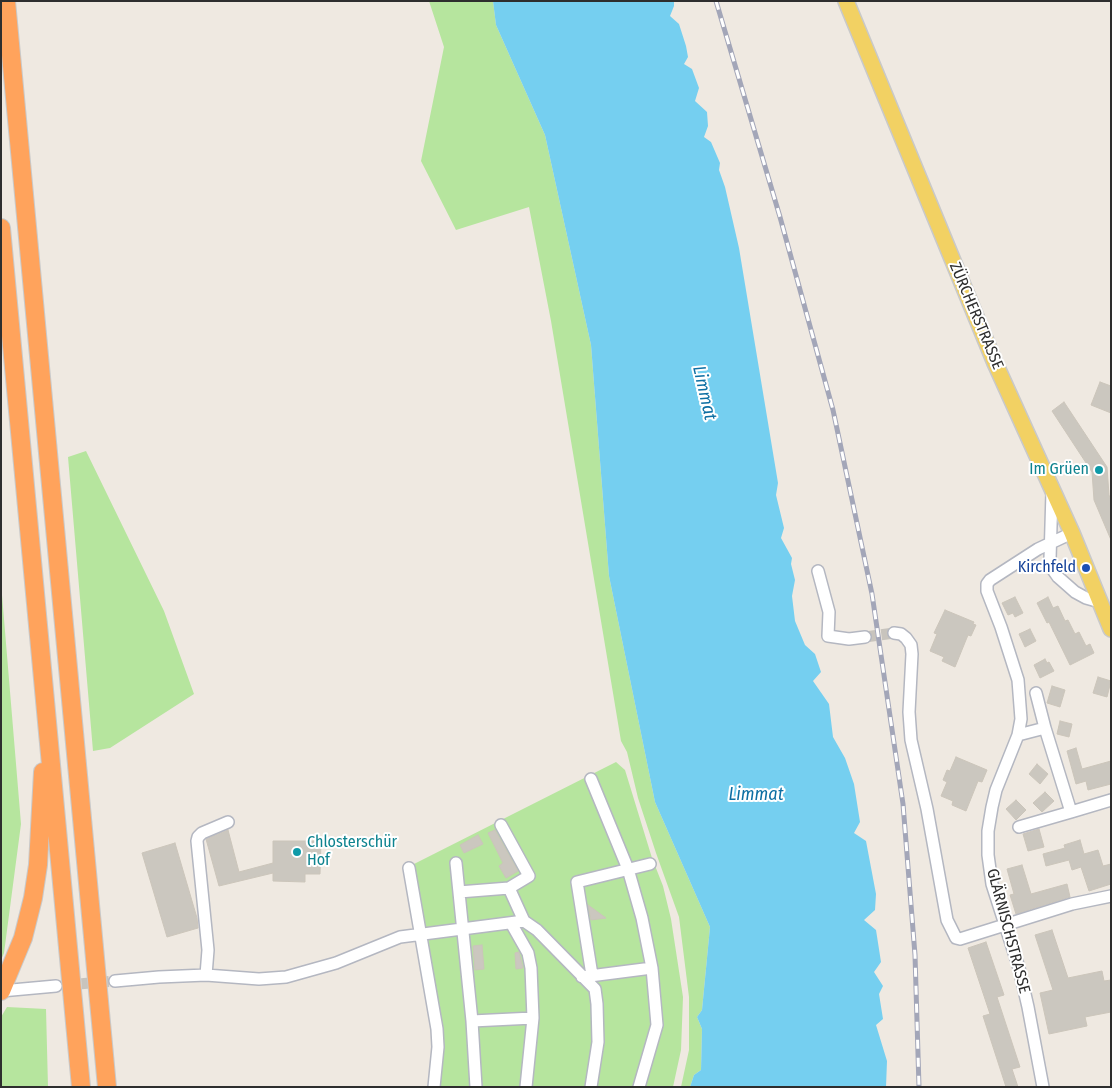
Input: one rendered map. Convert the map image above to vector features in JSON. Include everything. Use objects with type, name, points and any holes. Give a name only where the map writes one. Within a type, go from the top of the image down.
[{"type":"highway","points":[[6,1],[107,1087]]},
{"type":"highway","points":[[1,228],[81,1087]]},
{"type":"highway","points":[[3,989],[23,938],[32,907],[36,880],[47,722]]},
{"type":"main road","name":"ZÜRCHERSTRASSE","points":[[846,1],[995,363],[1053,490],[1111,628]]},
{"type":"street","points":[[1053,490],[1050,564],[1055,574],[1075,592],[1100,602]]},
{"type":"street","name":"GLÄRNISCHSTRASSE","points":[[1043,1087],[1019,968],[992,884],[988,855],[988,830],[996,790],[1018,735],[1021,719],[1018,680],[1014,664],[987,591],[987,584],[990,580],[1030,554],[1072,534]]},
{"type":"street","points":[[818,571],[830,612],[828,636],[849,639],[865,637]]},
{"type":"street","points":[[894,633],[901,634],[911,645],[909,712],[911,740],[927,809],[947,920],[956,938],[960,939],[1072,904],[1111,896]]},
{"type":"street","points":[[1036,693],[1071,812]]},
{"type":"street","points":[[1018,735],[1045,728]]},
{"type":"street","points":[[591,779],[628,868],[642,918],[652,968],[657,1024],[639,1087]]},
{"type":"street","points":[[1019,827],[1111,800]]},
{"type":"street","points":[[206,975],[208,950],[197,841],[202,833],[228,822]]},
{"type":"street","points":[[459,892],[508,888],[529,876],[501,824]]},
{"type":"street","points":[[456,863],[472,1022],[476,1087]]},
{"type":"street","points":[[587,976],[578,882],[650,864]]},
{"type":"street","points":[[409,868],[437,1028],[438,1046],[434,1087]]},
{"type":"street","points":[[508,888],[524,921],[537,930],[587,976],[594,989],[597,1004],[598,1042],[591,1087]]},
{"type":"street","points":[[115,981],[206,975],[259,979],[301,974],[336,963],[400,937],[524,921]]},
{"type":"street","points":[[511,923],[528,953],[531,968],[533,1018],[526,1087]]},
{"type":"street","points":[[587,976],[652,968]]},
{"type":"street","points":[[3,989],[56,986]]},
{"type":"street","points":[[472,1022],[533,1018]]},
{"type":"green space","points":[[429,1],[493,1],[496,25],[545,135],[591,345],[609,576],[655,802],[710,927],[702,1010],[697,1017],[702,1029],[701,1070],[694,1075],[690,1087],[681,1087],[689,1050],[689,997],[679,917],[638,798],[627,752],[621,741],[551,321],[529,207],[456,230],[421,161],[444,47]]},
{"type":"green space","points":[[86,451],[164,611],[194,694],[110,748],[93,751],[68,457]]},
{"type":"green space","points":[[1,583],[21,824],[4,953],[1,960]]},
{"type":"green space","points":[[616,762],[625,770],[652,858],[663,886],[671,919],[683,997],[681,1050],[673,1087],[438,1087],[440,1029],[428,939],[412,865]]},
{"type":"green space","points":[[7,1007],[46,1009],[48,1087],[1,1087],[1,1017]]},
{"type":"water","name":"Limmat","points":[[493,1],[674,1],[670,16],[679,24],[688,57],[684,64],[692,69],[699,88],[695,101],[707,112],[708,126],[704,137],[711,142],[720,163],[719,170],[725,187],[739,248],[778,483],[776,495],[784,528],[781,538],[792,558],[791,564],[795,580],[792,596],[795,621],[805,645],[815,654],[821,672],[813,681],[829,704],[833,737],[845,758],[854,784],[860,822],[854,833],[866,841],[876,894],[875,910],[864,920],[876,930],[881,962],[874,972],[883,986],[879,994],[883,1019],[876,1025],[887,1061],[886,1087],[690,1087],[694,1075],[701,1070],[702,1029],[697,1017],[702,1010],[710,927],[655,802],[609,576],[591,345],[545,135],[496,25]]},
{"type":"building","points":[[1100,382],[1111,386],[1111,413],[1091,405]]},
{"type":"building","name":"Im Grüen","points":[[1064,402],[1107,467],[1111,500],[1111,540],[1094,500],[1092,472],[1052,411]]},
{"type":"building","points":[[1015,597],[1023,613],[1015,617],[1013,613],[1008,615],[1002,603]]},
{"type":"building","points":[[1048,597],[1053,608],[1058,606],[1065,621],[1068,620],[1075,634],[1079,632],[1086,646],[1090,644],[1094,653],[1070,665],[1049,622],[1047,623],[1037,603]]},
{"type":"building","points":[[945,610],[974,622],[973,624],[976,625],[971,636],[968,635],[955,667],[942,661],[944,657],[930,651],[937,634],[934,633]]},
{"type":"building","points":[[1030,629],[1036,641],[1025,647],[1019,634]]},
{"type":"building","points":[[1045,659],[1054,671],[1040,678],[1034,665]]},
{"type":"building","points":[[1098,677],[1111,681],[1107,697],[1093,693]]},
{"type":"building","points":[[1052,686],[1065,690],[1060,707],[1047,703]]},
{"type":"building","points":[[1060,721],[1072,724],[1069,737],[1057,734]]},
{"type":"building","points":[[1076,748],[1082,769],[1111,761],[1111,784],[1088,790],[1086,781],[1076,784],[1067,751]]},
{"type":"building","points":[[956,757],[987,770],[982,782],[978,781],[966,811],[952,805],[953,801],[941,796],[947,782],[943,780],[947,770],[950,771]]},
{"type":"building","points":[[1037,764],[1048,774],[1040,784],[1029,774]]},
{"type":"building","points":[[1045,792],[1054,801],[1042,812],[1033,803]]},
{"type":"building","points":[[1016,800],[1026,810],[1016,820],[1006,809]]},
{"type":"building","points":[[1039,829],[1044,847],[1028,851],[1023,834]]},
{"type":"building","points":[[228,830],[239,872],[273,863],[273,841],[321,841],[320,874],[305,874],[305,882],[273,881],[273,873],[219,886],[206,839]]},
{"type":"building","points":[[495,830],[518,871],[506,878],[499,866],[503,863],[488,833]]},
{"type":"building","points":[[478,835],[483,844],[464,853],[460,845]]},
{"type":"building","points":[[1080,840],[1084,854],[1098,850],[1103,866],[1111,864],[1111,884],[1089,891],[1081,867],[1072,870],[1069,860],[1046,866],[1043,854],[1065,848],[1064,845]]},
{"type":"building","points":[[175,843],[197,918],[198,928],[167,937],[142,853]]},
{"type":"building","points":[[1022,865],[1031,894],[1067,884],[1070,897],[1016,914],[1010,895],[1014,894],[1007,869]]},
{"type":"building","points":[[588,905],[606,918],[591,920]]},
{"type":"building","points":[[1052,930],[1068,978],[1102,971],[1104,981],[1111,980],[1111,1012],[1085,1017],[1087,1026],[1049,1034],[1040,993],[1053,990],[1035,935]]},
{"type":"building","points":[[986,942],[1004,995],[997,997],[1020,1067],[1012,1069],[1018,1087],[1006,1087],[983,1016],[990,1014],[968,948]]},
{"type":"building","points":[[482,945],[484,969],[475,970],[473,946]]},
{"type":"building","points":[[519,952],[523,968],[516,969],[515,953]]},
{"type":"tunnel","points":[[865,637],[894,633]]},
{"type":"tunnel","points":[[65,985],[115,981]]},
{"type":"railway","points":[[716,1],[780,217],[833,410],[872,594],[903,804],[915,955],[919,1087]]},
{"type":"place","name":"Im Grüen","points":[[1099,470]]},
{"type":"place","name":"Kirchfeld","points":[[1086,568]]},
{"type":"place","name":"Chlosterschür Hof","points":[[297,852]]}]
